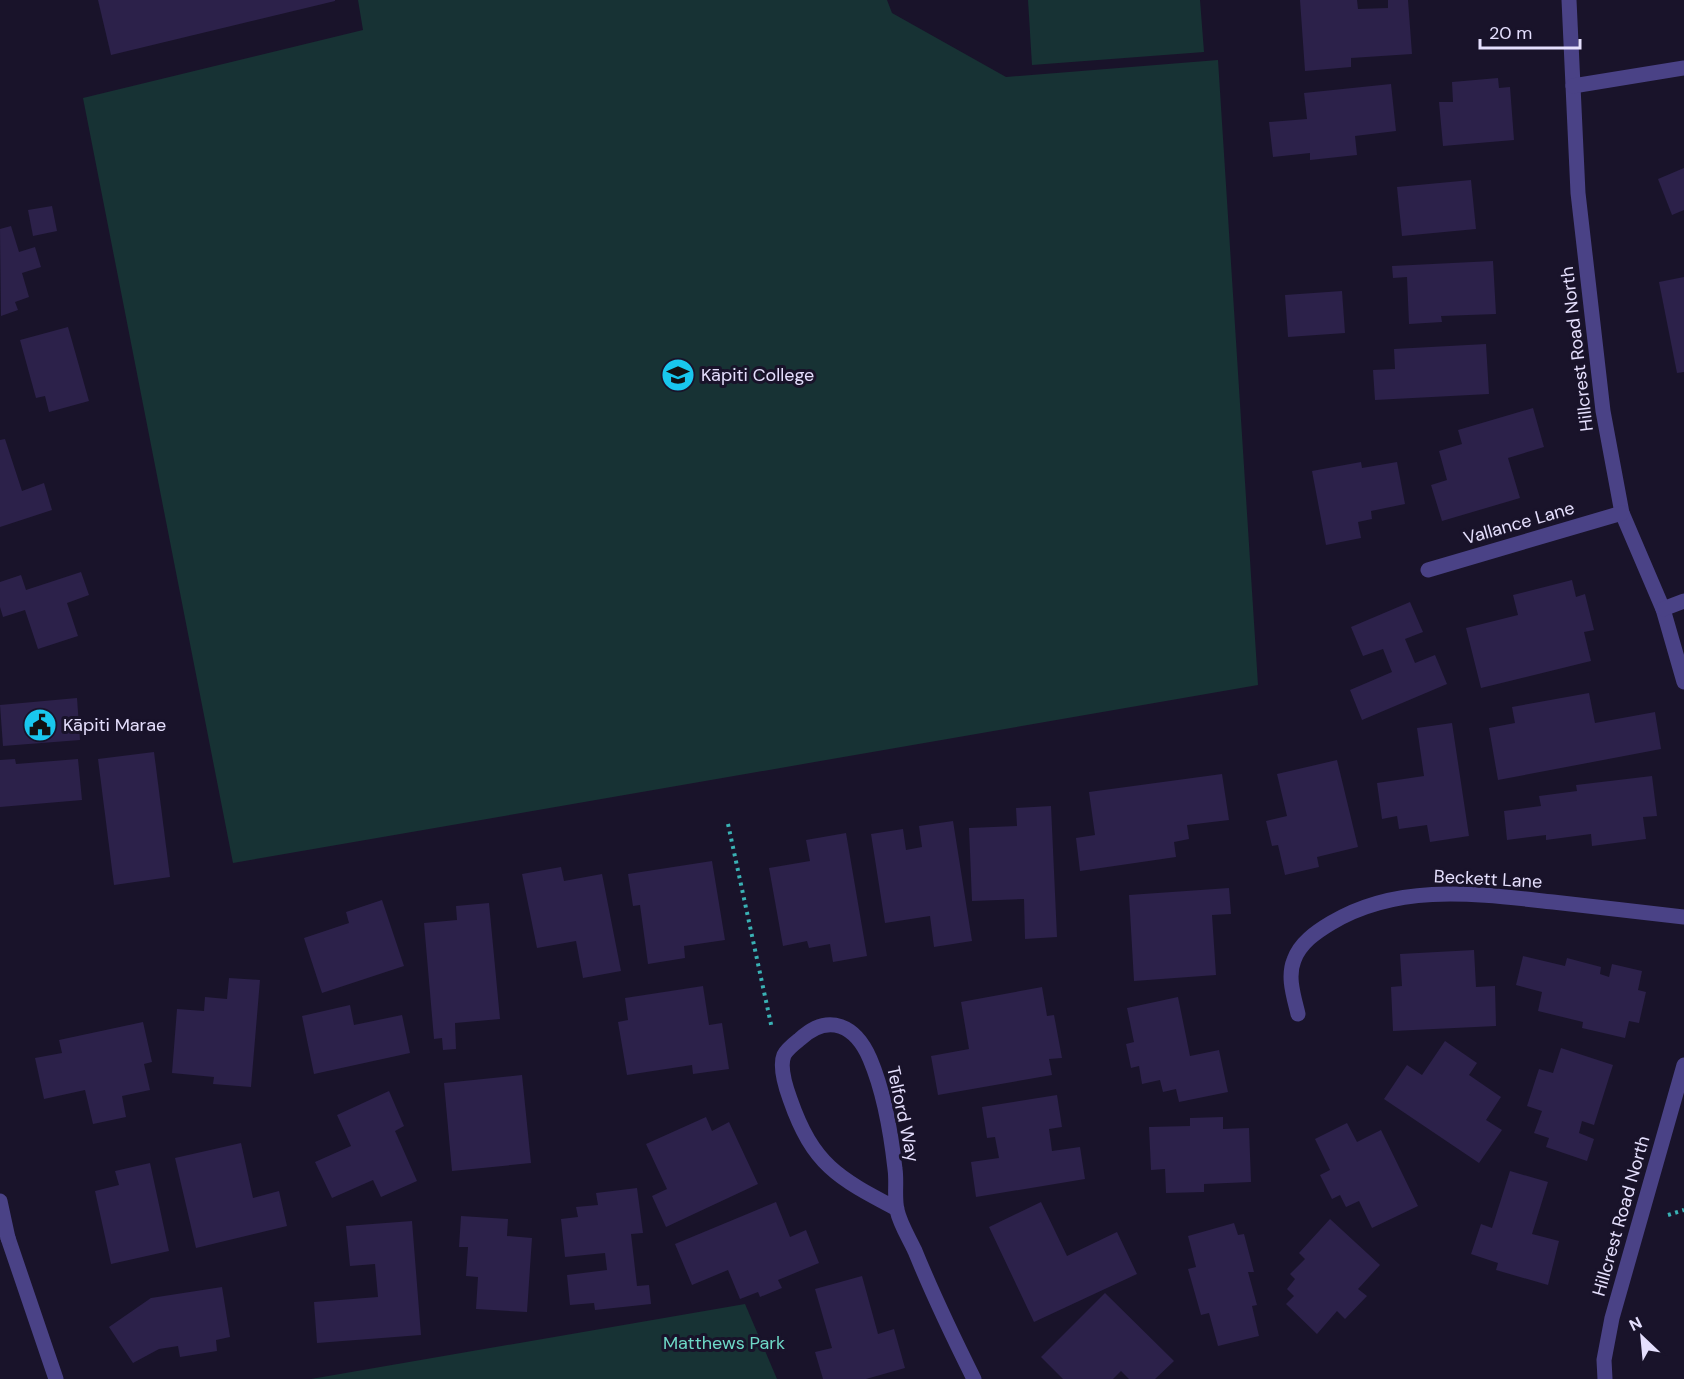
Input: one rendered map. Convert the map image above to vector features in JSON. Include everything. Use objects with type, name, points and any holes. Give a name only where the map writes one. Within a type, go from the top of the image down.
[{"type":"street","name":"Hillcrest Road North","points":[[1569,0],[1578,193],[1603,411],[1622,513],[1663,609],[1684,682]]},
{"type":"street","points":[[1573,86],[1684,68]]},
{"type":"street","name":"Vallance Lane","points":[[1428,570],[1622,513]]},
{"type":"street","points":[[1663,609],[1684,601]]},
{"type":"street","name":"Beckett Lane","points":[[1298,1014],[1291,982],[1293,962],[1304,942],[1346,914],[1371,904],[1435,893],[1474,894],[1684,917]]},
{"type":"street","name":"Telford Way","points":[[897,1209],[846,1182],[828,1167],[816,1154],[799,1123],[788,1093],[783,1067],[784,1055],[804,1035],[818,1027],[830,1024],[840,1026],[855,1033],[865,1046],[877,1075],[894,1152],[897,1209],[934,1298],[974,1379]]},
{"type":"street","name":"Hillcrest Road North","points":[[1605,1379],[1604,1360],[1612,1318],[1684,1065]]},
{"type":"street","points":[[0,1201],[9,1238],[56,1379]]},
{"type":"path","points":[[728,824],[772,1029]]},
{"type":"green space","name":"Kāpiti College","points":[[358,0],[887,0],[892,13],[1006,77],[1218,60],[1258,685],[233,863],[83,98],[363,30]]},
{"type":"green space","points":[[1028,0],[1200,0],[1204,52],[1032,65]]},
{"type":"green space","name":"Matthews Park","points":[[745,1304],[777,1379],[311,1379]]},
{"type":"building","points":[[98,0],[335,0],[335,1],[111,55]]},
{"type":"building","points":[[1300,0],[1357,0],[1358,9],[1388,8],[1388,0],[1408,0],[1412,54],[1351,58],[1351,67],[1305,71]]},
{"type":"building","points":[[1498,78],[1499,88],[1510,87],[1514,140],[1443,146],[1439,102],[1453,102],[1452,82]]},
{"type":"building","points":[[1391,84],[1396,131],[1355,136],[1357,155],[1310,160],[1310,153],[1273,157],[1269,122],[1307,119],[1304,93]]},
{"type":"building","points":[[1684,168],[1684,210],[1672,215],[1658,179]]},
{"type":"building","points":[[1471,180],[1476,229],[1402,236],[1397,187]]},
{"type":"building","points":[[52,206],[57,231],[33,236],[28,210]]},
{"type":"building","points":[[11,226],[19,252],[35,247],[41,267],[22,273],[29,297],[15,302],[18,310],[1,316],[0,229]]},
{"type":"building","points":[[1493,261],[1496,314],[1441,316],[1442,322],[1409,324],[1407,277],[1393,278],[1392,266]]},
{"type":"building","points":[[1684,277],[1684,372],[1677,373],[1659,282]]},
{"type":"building","points":[[1342,291],[1345,333],[1288,337],[1285,295]]},
{"type":"building","points":[[68,327],[89,401],[49,412],[45,396],[36,398],[20,340]]},
{"type":"building","points":[[1486,344],[1489,394],[1375,400],[1373,370],[1395,369],[1394,349]]},
{"type":"building","points":[[1533,408],[1544,447],[1508,458],[1520,498],[1442,521],[1431,485],[1447,480],[1439,451],[1462,444],[1458,430]]},
{"type":"building","points":[[5,439],[22,491],[44,483],[52,510],[0,527],[0,440]]},
{"type":"building","points":[[1361,462],[1362,468],[1397,462],[1405,504],[1371,511],[1372,519],[1358,522],[1361,538],[1326,545],[1312,471]]},
{"type":"building","points":[[81,572],[89,595],[67,603],[78,636],[38,649],[25,610],[3,617],[0,607],[0,582],[21,575],[26,590]]},
{"type":"building","points":[[1572,580],[1576,597],[1585,594],[1594,630],[1584,632],[1591,661],[1481,688],[1466,628],[1518,615],[1513,595]]},
{"type":"building","points":[[1410,602],[1423,632],[1405,639],[1415,663],[1435,655],[1447,684],[1362,720],[1350,690],[1392,672],[1383,649],[1363,656],[1351,627]]},
{"type":"building","points":[[1589,693],[1595,723],[1655,712],[1661,749],[1498,780],[1489,728],[1515,723],[1512,707]]},
{"type":"building","name":"Kāpiti Marae","points":[[77,698],[80,740],[3,746],[0,705]]},
{"type":"building","points":[[1452,723],[1469,836],[1430,842],[1427,825],[1399,829],[1397,816],[1382,819],[1377,783],[1424,776],[1417,728]]},
{"type":"building","points":[[154,752],[170,877],[114,885],[98,759]]},
{"type":"building","points":[[15,759],[16,764],[78,759],[82,800],[0,807],[0,760]]},
{"type":"building","points":[[1337,760],[1358,847],[1317,857],[1319,867],[1285,875],[1278,845],[1272,846],[1266,821],[1287,816],[1277,774]]},
{"type":"building","points":[[1222,774],[1229,820],[1187,825],[1189,839],[1174,842],[1176,857],[1080,871],[1076,838],[1095,835],[1089,792]]},
{"type":"building","points":[[1652,776],[1657,816],[1643,817],[1646,839],[1592,846],[1591,834],[1546,840],[1546,835],[1507,840],[1504,811],[1541,806],[1539,796],[1577,791],[1576,785]]},
{"type":"building","points":[[1051,806],[1057,937],[1025,939],[1024,899],[972,901],[969,828],[1017,826],[1016,808]]},
{"type":"building","points":[[953,821],[972,941],[934,947],[930,916],[885,923],[871,834],[903,829],[906,850],[922,847],[919,826]]},
{"type":"building","points":[[846,833],[867,956],[833,962],[830,944],[809,948],[807,941],[783,946],[769,868],[810,861],[806,840]]},
{"type":"building","points":[[712,861],[725,940],[684,946],[685,958],[648,964],[640,905],[633,906],[628,874]]},
{"type":"building","points":[[561,867],[564,881],[602,874],[621,971],[583,978],[576,941],[537,948],[522,874]]},
{"type":"building","points":[[1229,888],[1231,914],[1212,915],[1216,975],[1134,981],[1129,895]]},
{"type":"building","points":[[382,900],[404,966],[322,993],[304,938],[349,923],[346,912]]},
{"type":"building","points":[[489,903],[500,1019],[455,1023],[456,1049],[443,1050],[442,1038],[434,1039],[424,923],[457,920],[456,906]]},
{"type":"building","points":[[1474,950],[1476,987],[1495,986],[1496,1026],[1393,1031],[1391,987],[1402,986],[1400,954]]},
{"type":"building","points":[[1523,956],[1565,966],[1567,958],[1601,967],[1600,974],[1609,977],[1612,964],[1642,971],[1638,990],[1646,992],[1639,1023],[1629,1021],[1625,1038],[1582,1028],[1583,1022],[1538,1011],[1542,992],[1516,985]]},
{"type":"building","points":[[229,978],[260,980],[251,1087],[213,1084],[214,1077],[172,1073],[177,1009],[204,1011],[205,997],[227,999]]},
{"type":"building","points":[[703,986],[709,1025],[722,1023],[729,1069],[693,1074],[692,1065],[627,1075],[618,1022],[628,1020],[625,998]]},
{"type":"building","points":[[1042,987],[1047,1016],[1054,1015],[1062,1058],[1049,1059],[1052,1075],[938,1095],[931,1056],[969,1049],[961,1002]]},
{"type":"building","points":[[1178,997],[1190,1056],[1219,1050],[1228,1092],[1179,1102],[1176,1089],[1163,1092],[1160,1080],[1142,1084],[1139,1066],[1131,1068],[1126,1044],[1134,1042],[1127,1008]]},
{"type":"building","points":[[350,1005],[354,1025],[402,1015],[410,1053],[314,1074],[302,1016]]},
{"type":"building","points":[[143,1022],[152,1062],[144,1064],[150,1090],[122,1096],[126,1117],[93,1124],[85,1090],[44,1099],[35,1058],[62,1053],[59,1040]]},
{"type":"building","points":[[1445,1041],[1477,1063],[1469,1075],[1501,1097],[1486,1120],[1502,1130],[1479,1163],[1384,1099],[1407,1065],[1422,1075]]},
{"type":"building","points":[[1561,1048],[1613,1065],[1594,1125],[1582,1121],[1579,1133],[1594,1139],[1587,1161],[1546,1147],[1549,1138],[1534,1133],[1542,1111],[1527,1106],[1539,1069],[1553,1073]]},
{"type":"building","points":[[522,1075],[531,1163],[452,1171],[444,1083]]},
{"type":"building","points":[[389,1091],[404,1126],[395,1131],[417,1181],[381,1197],[373,1180],[332,1198],[315,1162],[351,1146],[337,1115]]},
{"type":"building","points":[[1057,1095],[1062,1127],[1049,1129],[1052,1151],[1080,1147],[1085,1179],[976,1197],[971,1162],[999,1158],[995,1137],[987,1138],[982,1107]]},
{"type":"building","points":[[706,1117],[712,1131],[729,1122],[758,1184],[666,1227],[652,1196],[667,1189],[646,1144]]},
{"type":"building","points":[[1223,1117],[1223,1129],[1249,1128],[1251,1182],[1204,1184],[1204,1192],[1166,1193],[1165,1169],[1151,1170],[1149,1127],[1190,1126],[1190,1118]]},
{"type":"building","points":[[1347,1123],[1357,1142],[1381,1130],[1418,1206],[1372,1228],[1359,1201],[1346,1207],[1340,1195],[1332,1199],[1320,1175],[1330,1170],[1315,1139]]},
{"type":"building","points":[[241,1143],[253,1198],[279,1191],[287,1226],[196,1248],[175,1158]]},
{"type":"building","points":[[150,1163],[169,1251],[111,1264],[95,1191],[119,1185],[115,1171]]},
{"type":"building","points":[[1510,1171],[1548,1182],[1532,1234],[1559,1241],[1548,1285],[1496,1270],[1498,1263],[1471,1254],[1481,1224],[1492,1228]]},
{"type":"building","points":[[637,1188],[643,1233],[631,1234],[637,1286],[649,1285],[651,1304],[595,1310],[594,1303],[570,1305],[567,1275],[607,1270],[605,1253],[565,1257],[561,1219],[578,1217],[576,1207],[598,1205],[596,1193]]},
{"type":"building","points":[[776,1202],[790,1237],[806,1230],[819,1263],[778,1280],[782,1288],[760,1297],[758,1292],[740,1299],[728,1270],[692,1285],[675,1244]]},
{"type":"building","points":[[1041,1202],[1067,1256],[1117,1232],[1137,1274],[1034,1322],[989,1227]]},
{"type":"building","points":[[461,1216],[508,1219],[507,1236],[532,1238],[527,1312],[476,1309],[478,1277],[466,1276],[468,1247],[459,1247]]},
{"type":"building","points":[[1330,1219],[1380,1265],[1358,1289],[1367,1296],[1345,1319],[1337,1311],[1317,1334],[1286,1304],[1294,1296],[1287,1289],[1295,1279],[1290,1274],[1305,1259],[1299,1253]]},
{"type":"building","points":[[412,1221],[421,1335],[317,1343],[314,1302],[378,1297],[375,1264],[350,1266],[346,1226]]},
{"type":"building","points":[[1234,1223],[1238,1235],[1244,1234],[1254,1272],[1248,1272],[1257,1305],[1252,1306],[1259,1336],[1218,1346],[1209,1313],[1201,1315],[1188,1269],[1196,1267],[1188,1236]]},
{"type":"building","points":[[862,1276],[878,1334],[894,1329],[905,1368],[866,1379],[823,1379],[815,1352],[832,1348],[815,1289]]},
{"type":"building","points":[[222,1287],[230,1337],[216,1340],[217,1351],[180,1357],[178,1346],[159,1349],[133,1363],[109,1327],[151,1298]]},
{"type":"building","points":[[1105,1293],[1174,1361],[1155,1379],[1129,1379],[1121,1371],[1113,1379],[1063,1379],[1041,1357]]},
{"type":"place","name":"Kāpiti College","points":[[678,375]]},
{"type":"place","name":"Kāpiti Marae","points":[[40,725]]}]
